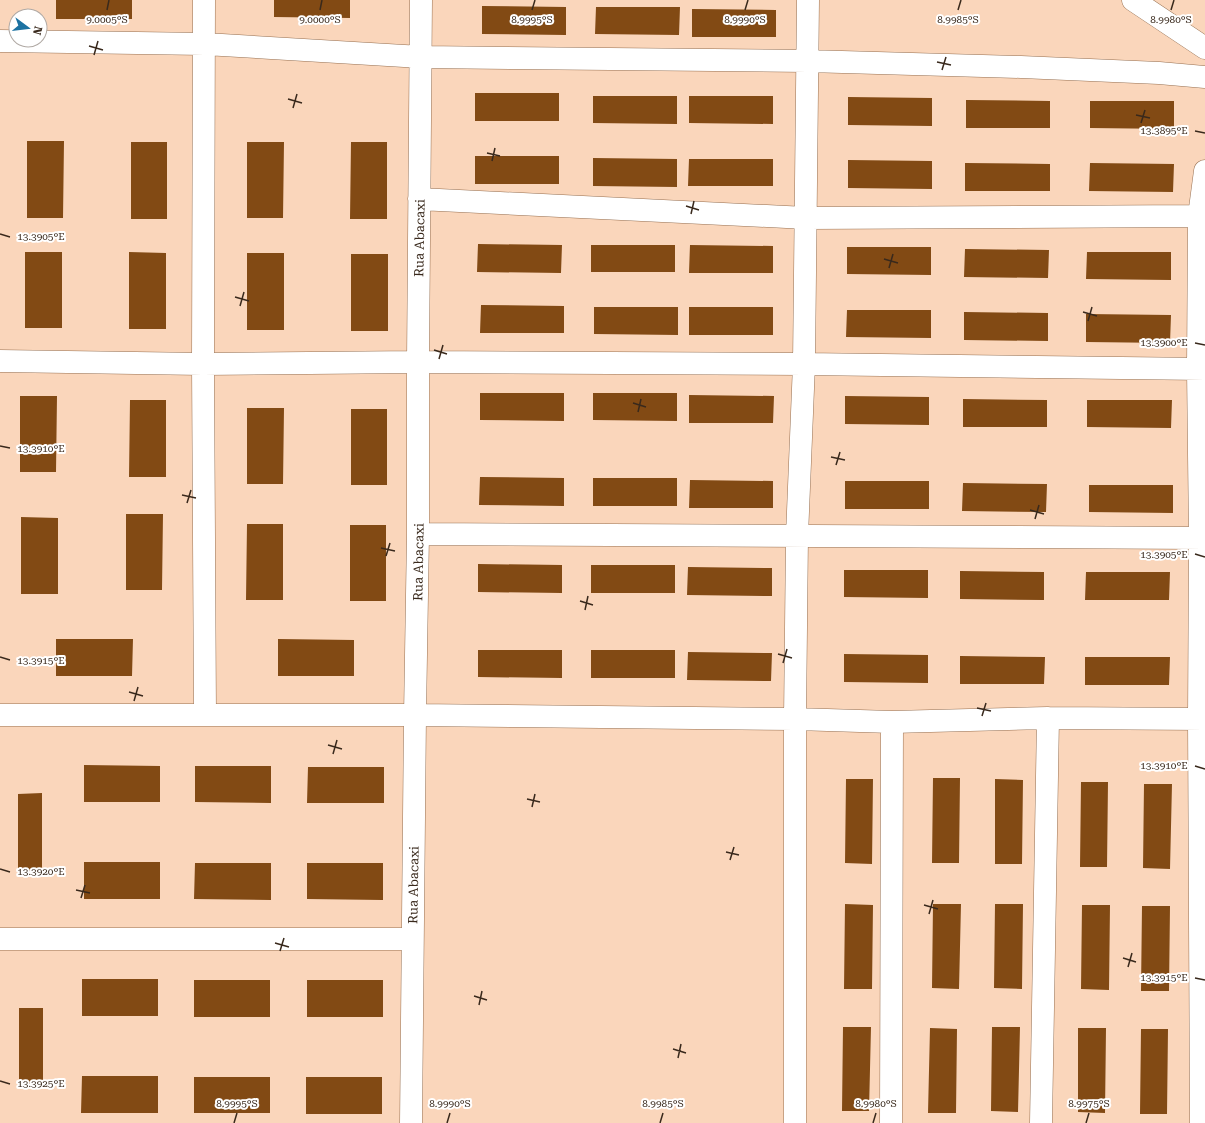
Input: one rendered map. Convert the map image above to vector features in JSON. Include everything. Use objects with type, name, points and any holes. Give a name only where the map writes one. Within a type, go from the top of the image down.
[{"type":"street","points":[[204,0],[203,364],[205,714]]},
{"type":"street","name":"Rua Abacaxi","points":[[411,1123],[418,534],[421,0]]},
{"type":"street","points":[[795,1123],[795,719],[798,536],[804,364],[808,0]]},
{"type":"street","points":[[1135,0],[1205,48]]},
{"type":"street","points":[[0,41],[205,44],[421,58],[807,61],[1021,67],[1205,77]]},
{"type":"street","points":[[1201,1123],[1202,538],[1199,216],[1205,171]]},
{"type":"street","points":[[420,199],[806,218],[1199,216]]},
{"type":"street","points":[[0,361],[203,364],[418,362],[804,364],[1201,369]]},
{"type":"street","points":[[418,534],[1202,538]]},
{"type":"street","points":[[0,715],[415,715],[795,719],[892,722],[1048,718],[1202,719]]},
{"type":"street","points":[[1041,1123],[1048,718]]},
{"type":"street","points":[[891,1123],[892,722]]},
{"type":"street","points":[[0,939],[412,940]]},
{"type":"building","points":[[56,0],[132,0],[132,19],[56,19]]},
{"type":"building","points":[[274,0],[350,0],[350,18],[274,17]]},
{"type":"building","points":[[482,6],[566,7],[566,35],[482,34]]},
{"type":"building","points":[[596,7],[680,7],[679,35],[595,34]]},
{"type":"building","points":[[692,9],[776,10],[776,37],[692,37]]},
{"type":"building","points":[[475,93],[559,93],[559,121],[475,121]]},
{"type":"building","points":[[593,96],[677,96],[677,124],[593,123]]},
{"type":"building","points":[[689,96],[773,96],[773,124],[689,123]]},
{"type":"building","points":[[848,97],[932,98],[932,126],[848,125]]},
{"type":"building","points":[[966,100],[1050,101],[1050,128],[966,128]]},
{"type":"building","points":[[1090,101],[1174,101],[1174,129],[1090,128]]},
{"type":"building","points":[[27,141],[64,141],[63,218],[27,218]]},
{"type":"building","points":[[131,142],[167,142],[167,219],[131,219]]},
{"type":"building","points":[[247,142],[284,142],[283,218],[247,218]]},
{"type":"building","points":[[351,142],[387,142],[387,219],[350,219]]},
{"type":"building","points":[[475,156],[559,156],[559,184],[475,184]]},
{"type":"building","points":[[593,158],[677,159],[677,187],[593,186]]},
{"type":"building","points":[[689,159],[773,159],[773,186],[688,186]]},
{"type":"building","points":[[848,160],[932,161],[932,189],[848,188]]},
{"type":"building","points":[[965,163],[1050,164],[1050,191],[965,191]]},
{"type":"building","points":[[1090,163],[1174,164],[1173,192],[1089,191]]},
{"type":"building","points":[[478,244],[562,245],[561,273],[477,272]]},
{"type":"building","points":[[591,245],[675,245],[675,272],[591,272]]},
{"type":"building","points":[[690,245],[773,246],[773,273],[689,273]]},
{"type":"building","points":[[847,247],[931,247],[931,275],[847,274]]},
{"type":"building","points":[[965,249],[1049,250],[1048,278],[964,277]]},
{"type":"building","points":[[25,252],[62,252],[62,328],[25,328]]},
{"type":"building","points":[[129,252],[166,253],[166,329],[129,329]]},
{"type":"building","points":[[1087,252],[1171,252],[1171,280],[1086,279]]},
{"type":"building","points":[[247,253],[284,253],[284,330],[247,330]]},
{"type":"building","points":[[351,254],[388,254],[388,331],[351,331]]},
{"type":"building","points":[[481,305],[564,306],[564,333],[480,333]]},
{"type":"building","points":[[594,307],[678,307],[678,335],[594,334]]},
{"type":"building","points":[[689,307],[773,307],[773,335],[689,335]]},
{"type":"building","points":[[847,310],[931,310],[931,338],[846,337]]},
{"type":"building","points":[[964,312],[1048,313],[1048,341],[964,340]]},
{"type":"building","points":[[1086,314],[1171,315],[1170,343],[1086,342]]},
{"type":"building","points":[[480,393],[564,393],[564,421],[480,420]]},
{"type":"building","points":[[593,393],[677,393],[677,421],[593,420]]},
{"type":"building","points":[[689,395],[774,396],[773,423],[689,423]]},
{"type":"building","points":[[20,396],[57,396],[56,472],[20,472]]},
{"type":"building","points":[[845,396],[929,397],[929,425],[845,424]]},
{"type":"building","points":[[963,399],[1047,400],[1047,427],[963,427]]},
{"type":"building","points":[[130,400],[166,400],[166,477],[129,477]]},
{"type":"building","points":[[1087,400],[1172,400],[1171,428],[1087,427]]},
{"type":"building","points":[[247,408],[284,408],[283,484],[247,484]]},
{"type":"building","points":[[351,409],[387,409],[387,485],[351,485]]},
{"type":"building","points":[[480,477],[564,478],[564,506],[479,505]]},
{"type":"building","points":[[593,478],[677,478],[677,506],[593,506]]},
{"type":"building","points":[[690,480],[773,481],[773,508],[689,508]]},
{"type":"building","points":[[845,481],[929,481],[929,509],[845,509]]},
{"type":"building","points":[[963,483],[1047,484],[1046,512],[962,511]]},
{"type":"building","points":[[1089,485],[1173,485],[1173,513],[1089,512]]},
{"type":"building","points":[[126,514],[163,514],[162,590],[126,590]]},
{"type":"building","points":[[21,517],[58,518],[58,594],[21,594]]},
{"type":"building","points":[[247,524],[283,524],[283,600],[246,600]]},
{"type":"building","points":[[350,525],[386,525],[386,601],[350,601]]},
{"type":"building","points":[[478,564],[562,565],[562,593],[478,592]]},
{"type":"building","points":[[591,565],[675,565],[675,593],[591,593]]},
{"type":"building","points":[[688,567],[772,568],[772,596],[687,595]]},
{"type":"building","points":[[844,570],[928,570],[928,598],[844,597]]},
{"type":"building","points":[[960,571],[1044,572],[1044,600],[960,599]]},
{"type":"building","points":[[1086,572],[1170,572],[1169,600],[1085,600]]},
{"type":"building","points":[[56,639],[133,639],[132,676],[56,676]]},
{"type":"building","points":[[278,639],[354,640],[354,676],[278,676]]},
{"type":"building","points":[[478,650],[562,650],[562,678],[478,677]]},
{"type":"building","points":[[591,650],[675,650],[675,678],[591,678]]},
{"type":"building","points":[[688,652],[772,653],[771,681],[687,680]]},
{"type":"building","points":[[844,654],[928,655],[928,683],[844,682]]},
{"type":"building","points":[[960,656],[1045,657],[1044,684],[960,684]]},
{"type":"building","points":[[1085,657],[1170,657],[1169,685],[1085,685]]},
{"type":"building","points":[[84,765],[160,766],[160,802],[84,802]]},
{"type":"building","points":[[195,766],[271,766],[271,803],[195,802]]},
{"type":"building","points":[[308,767],[384,767],[384,803],[307,803]]},
{"type":"building","points":[[933,778],[960,778],[959,863],[932,863]]},
{"type":"building","points":[[846,779],[873,779],[872,864],[845,863]]},
{"type":"building","points":[[995,779],[1023,780],[1022,864],[995,864]]},
{"type":"building","points":[[1081,782],[1108,782],[1107,867],[1080,867]]},
{"type":"building","points":[[1144,784],[1172,784],[1170,869],[1143,868]]},
{"type":"building","points":[[42,793],[42,871],[18,871],[18,794]]},
{"type":"building","points":[[84,862],[160,862],[160,899],[84,899]]},
{"type":"building","points":[[195,863],[271,863],[271,900],[194,899]]},
{"type":"building","points":[[307,863],[383,863],[383,900],[307,899]]},
{"type":"building","points":[[845,904],[873,905],[872,989],[844,989]]},
{"type":"building","points":[[933,904],[961,904],[959,989],[932,988]]},
{"type":"building","points":[[995,904],[1023,904],[1022,989],[994,988]]},
{"type":"building","points":[[1082,905],[1110,905],[1109,990],[1081,989]]},
{"type":"building","points":[[1142,906],[1170,906],[1169,991],[1141,991]]},
{"type":"building","points":[[82,979],[158,979],[158,1016],[82,1016]]},
{"type":"building","points":[[194,980],[270,980],[270,1017],[194,1017]]},
{"type":"building","points":[[307,980],[383,980],[383,1017],[307,1017]]},
{"type":"building","points":[[19,1008],[43,1008],[43,1085],[19,1085]]},
{"type":"building","points":[[843,1027],[871,1027],[869,1111],[842,1111]]},
{"type":"building","points":[[992,1027],[1020,1027],[1018,1112],[991,1111]]},
{"type":"building","points":[[930,1028],[957,1029],[956,1113],[928,1113]]},
{"type":"building","points":[[1078,1028],[1106,1028],[1105,1113],[1078,1112]]},
{"type":"building","points":[[1141,1029],[1168,1029],[1167,1114],[1140,1114]]},
{"type":"building","points":[[82,1076],[158,1076],[158,1113],[81,1113]]},
{"type":"building","points":[[194,1077],[270,1077],[270,1113],[194,1113]]},
{"type":"building","points":[[306,1077],[382,1077],[382,1114],[306,1114]]}]
